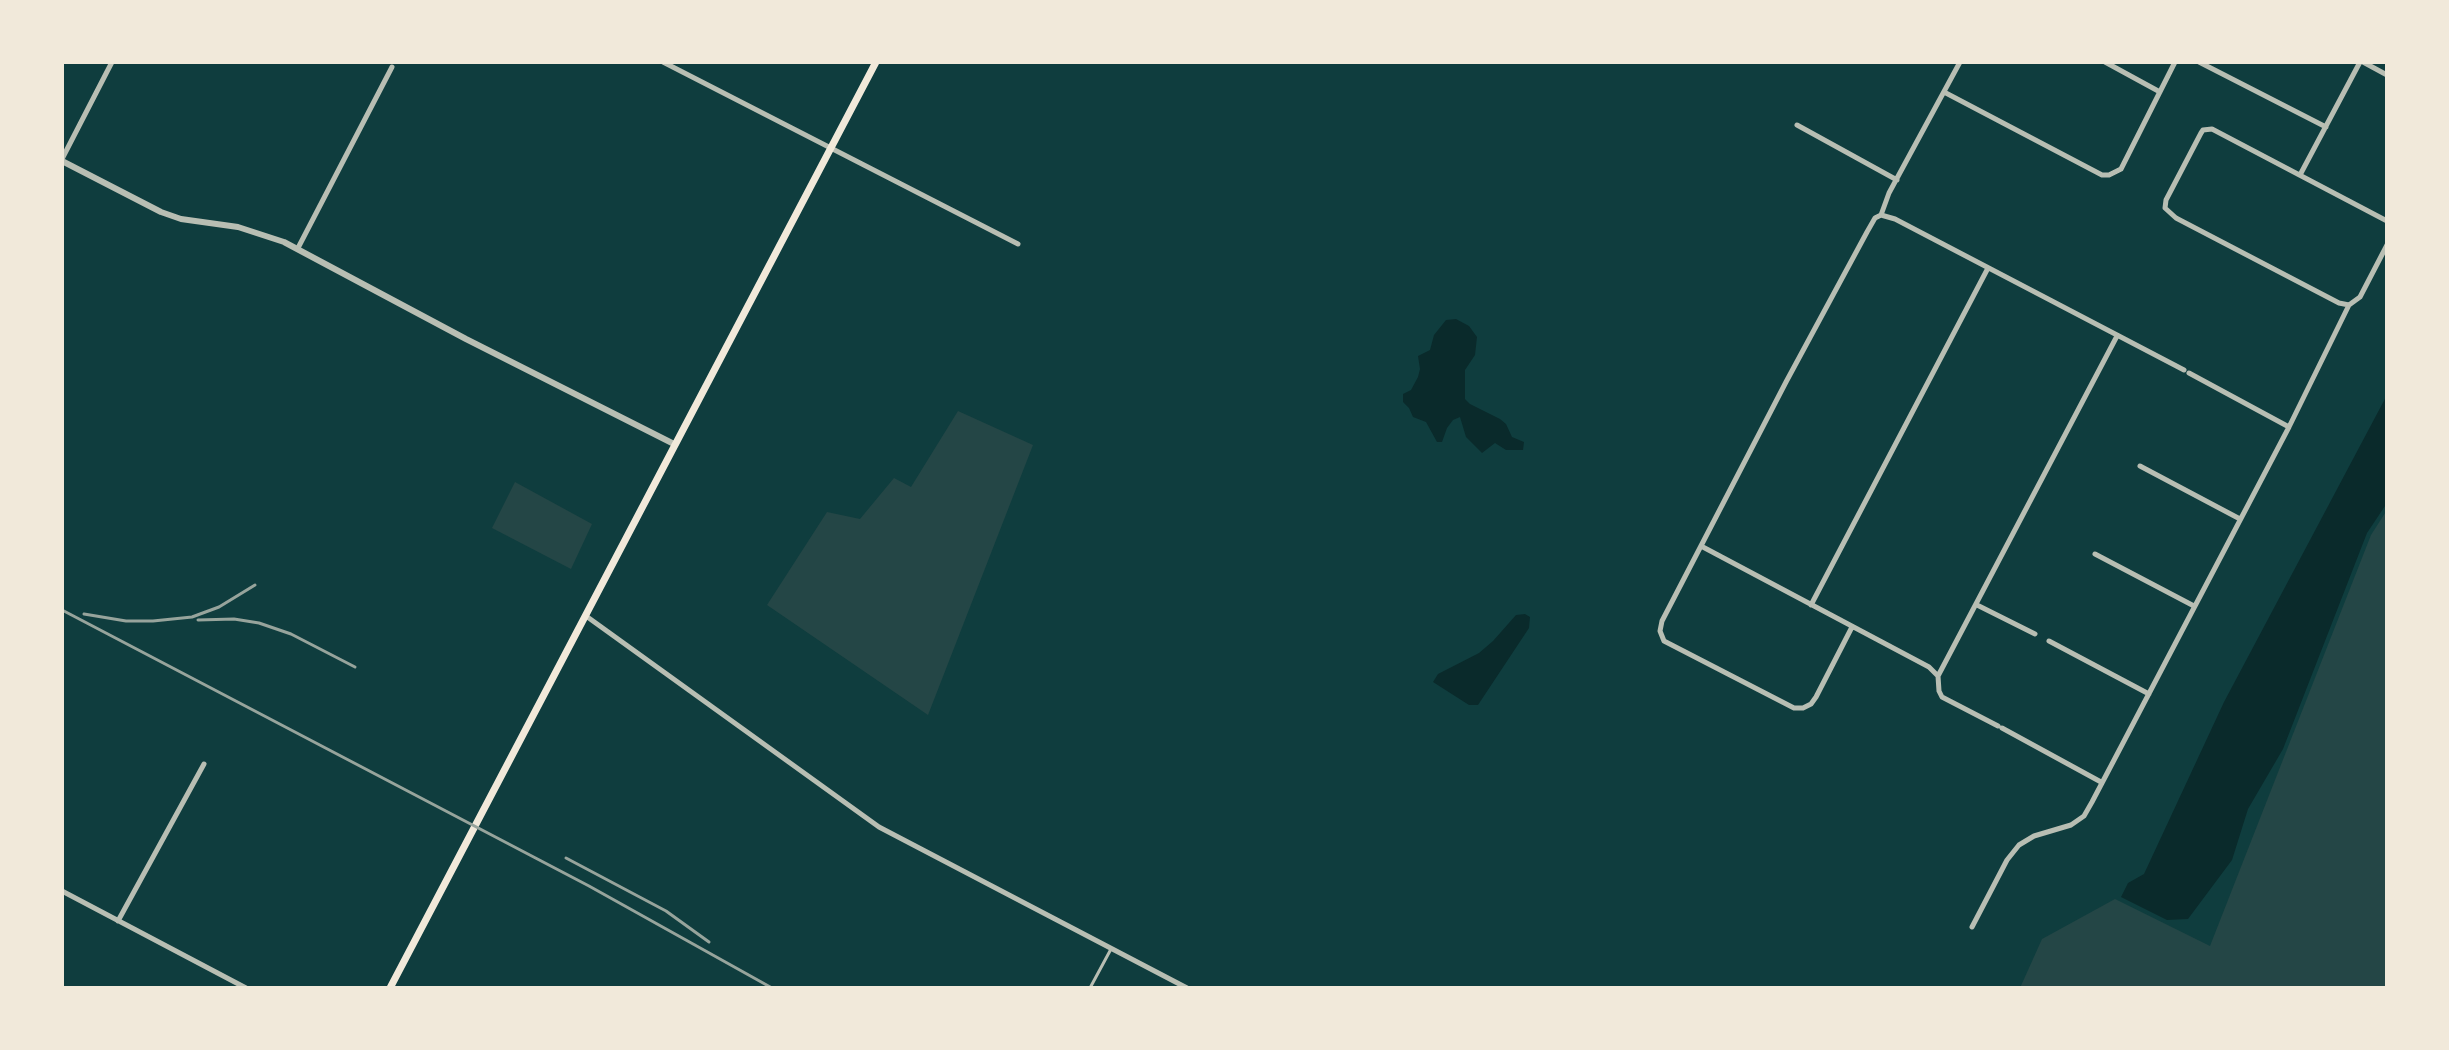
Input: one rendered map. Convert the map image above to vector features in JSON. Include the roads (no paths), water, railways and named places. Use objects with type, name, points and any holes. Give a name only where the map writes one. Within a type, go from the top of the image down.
[{"type":"main road","points":[[390,988],[876,62]]},
{"type":"street","points":[[112,62],[62,160],[161,212],[181,219],[238,227],[298,248],[466,339],[674,444]]},
{"type":"street","points":[[663,62],[1018,244]]},
{"type":"street","points":[[1881,215],[1889,193],[1960,62]]},
{"type":"street","points":[[2105,62],[2160,92]]},
{"type":"street","points":[[1944,92],[2102,175],[2113,174],[2121,169],[2175,62]]},
{"type":"street","points":[[2199,62],[2326,127]]},
{"type":"street","points":[[2300,175],[2362,62],[2387,75]]},
{"type":"street","points":[[298,248],[392,67]]},
{"type":"street","points":[[1797,125],[1897,180]]},
{"type":"street","points":[[2349,305],[2339,303],[2176,218],[2165,208],[2166,200],[2201,133],[2212,129],[2387,221]]},
{"type":"street","points":[[1852,627],[1816,697],[1803,708],[1794,708],[1664,641],[1660,631],[1662,621],[1867,232],[1875,218],[1881,215],[1895,219],[2289,427]]},
{"type":"street","points":[[1972,927],[2007,860],[2019,845],[2034,836],[2071,825],[2084,816],[2289,427],[2349,305],[2360,297],[2387,245]]},
{"type":"street","points":[[1811,605],[1988,268]]},
{"type":"street","points":[[2101,782],[1942,697],[1938,676],[2117,336]]},
{"type":"street","points":[[2140,466],[2240,519]]},
{"type":"street","points":[[1701,546],[1929,667],[1938,676]]},
{"type":"street","points":[[2095,554],[2194,606]]},
{"type":"street","points":[[1977,605],[2035,634]]},
{"type":"street","points":[[585,615],[879,827],[1187,988]]},
{"type":"street","points":[[2049,641],[2149,694]]},
{"type":"street","points":[[118,921],[204,764]]},
{"type":"street","points":[[62,891],[246,988]]},
{"type":"lane","points":[[1090,988],[1111,949]]},
{"type":"railway","points":[[84,614],[126,621],[192,617],[219,607],[255,585]]},
{"type":"railway","points":[[62,610],[589,886],[772,988]]},
{"type":"railway","points":[[198,620],[234,619],[259,623],[291,634],[355,667]]},
{"type":"railway","points":[[566,858],[666,911],[709,942]]}]
